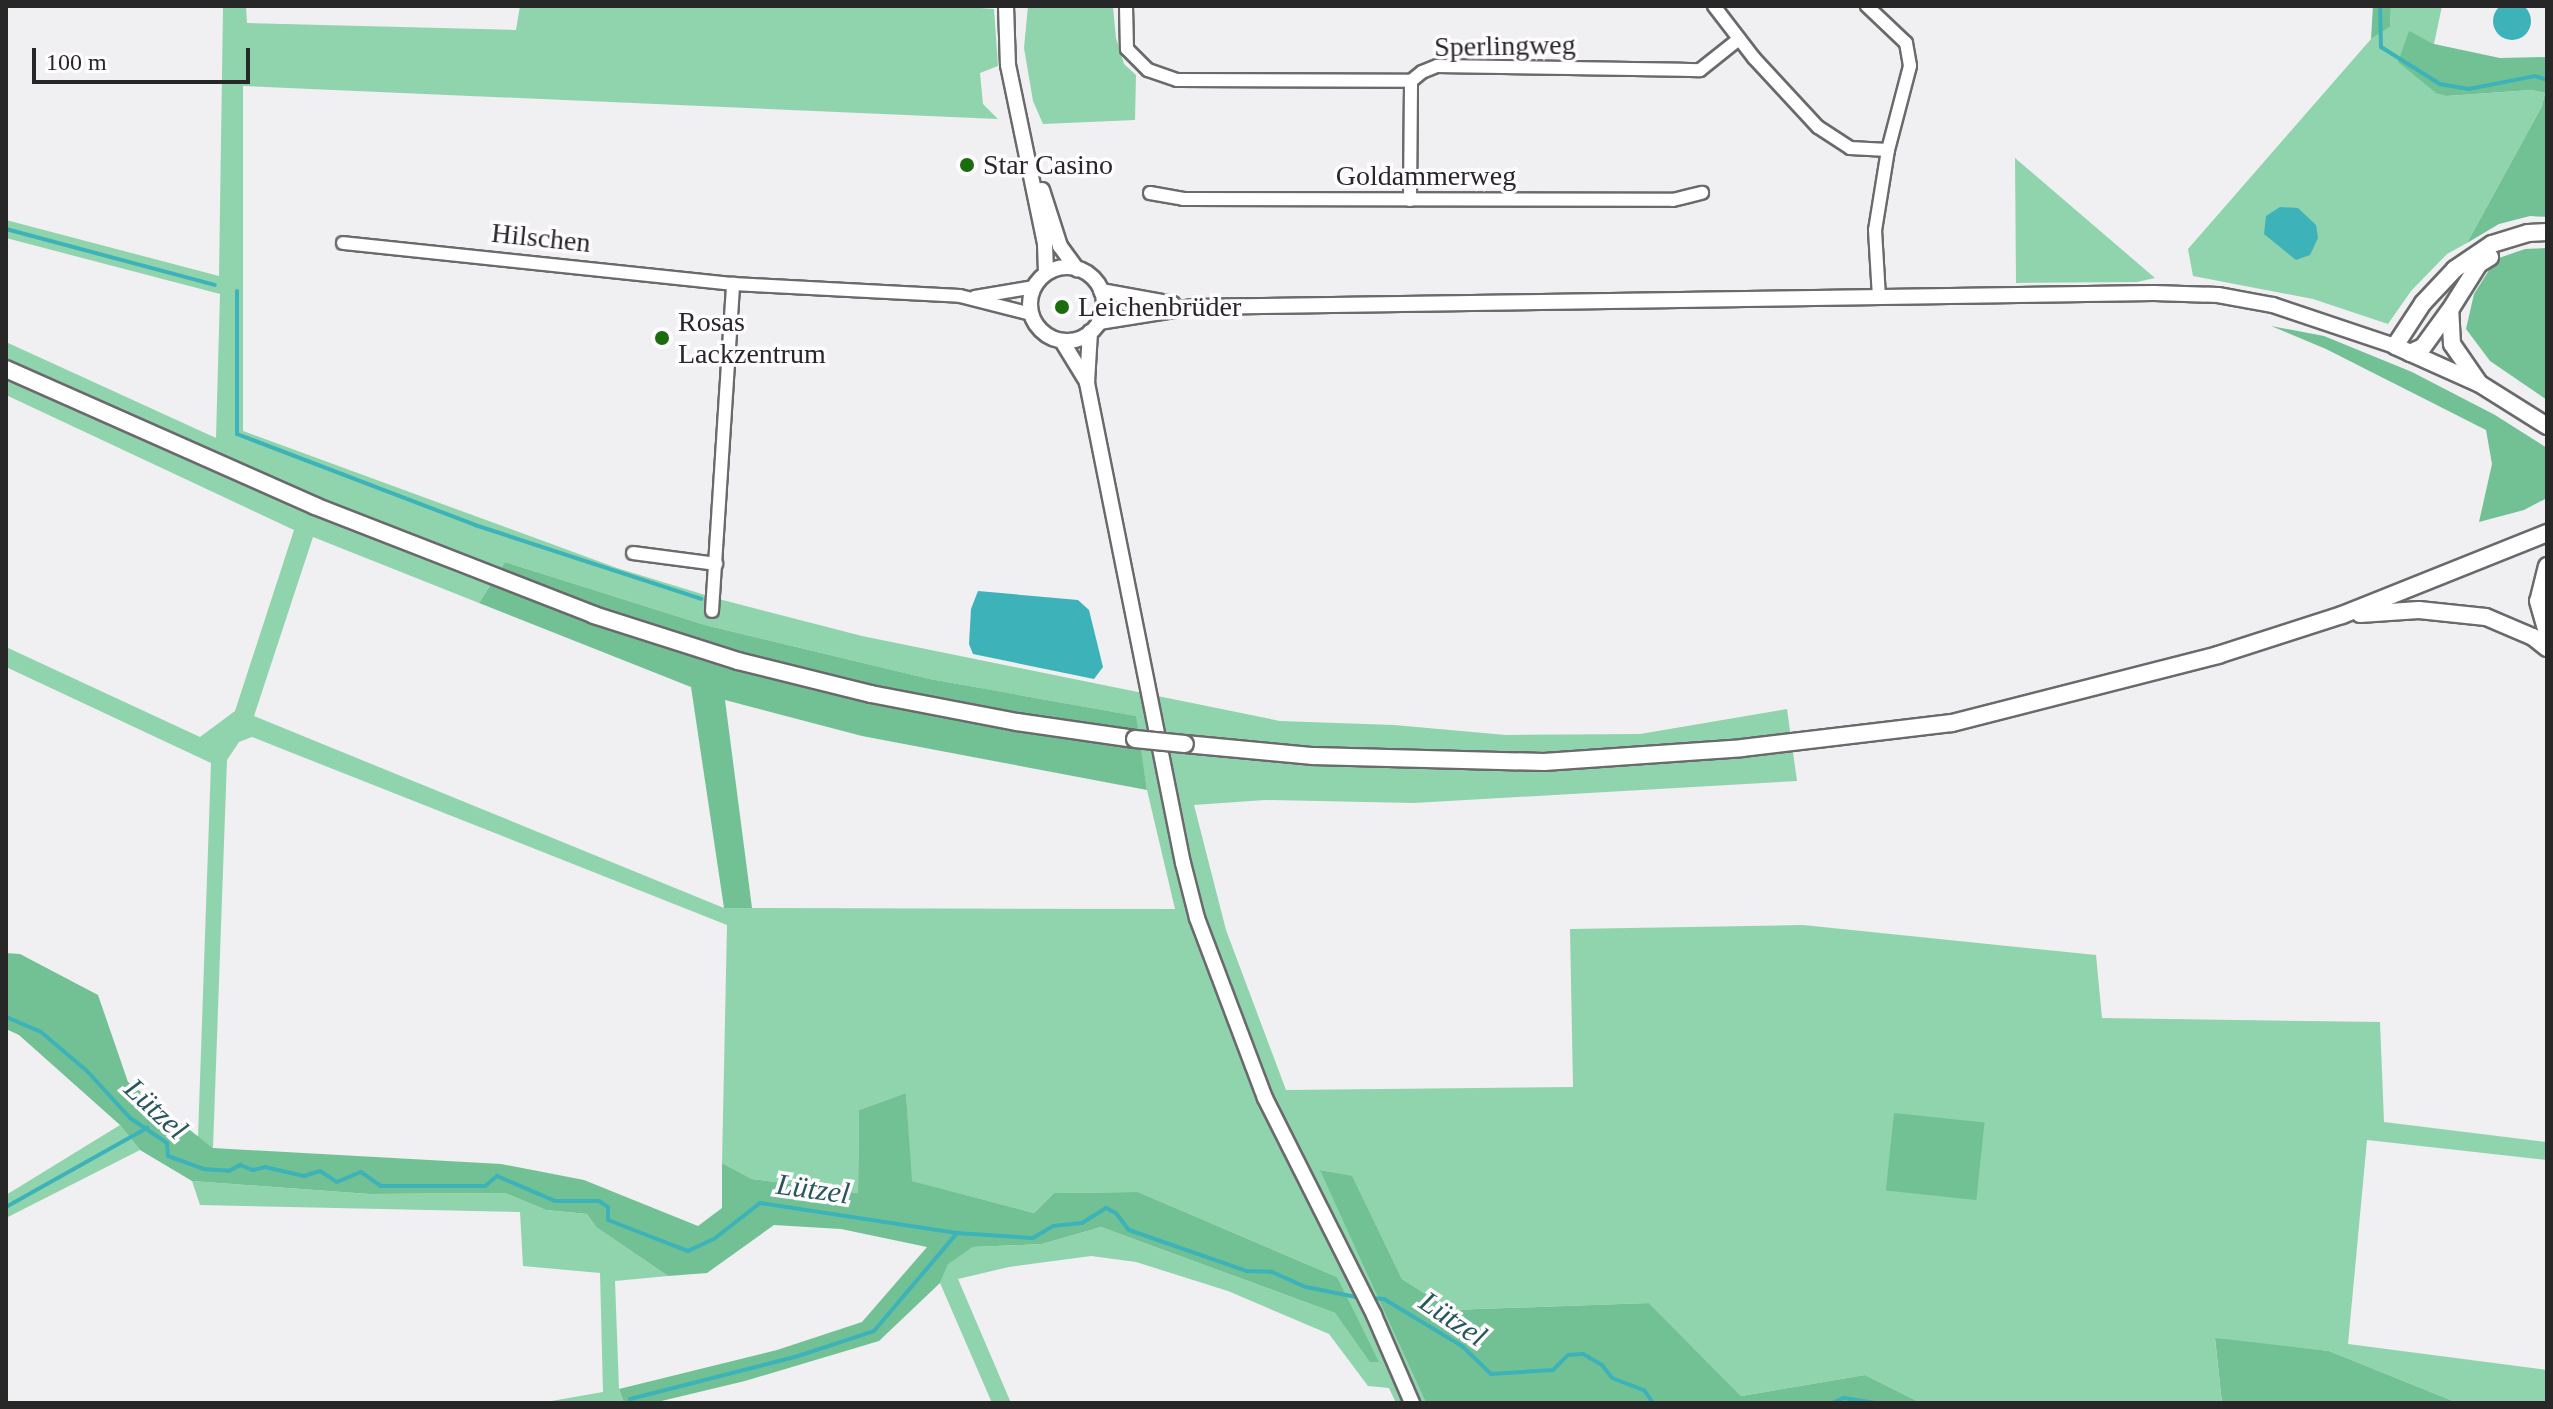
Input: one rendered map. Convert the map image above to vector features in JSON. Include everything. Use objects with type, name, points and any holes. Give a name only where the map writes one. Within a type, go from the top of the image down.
[{"type":"main road","points":[[2403,350],[2420,307],[2455,269],[2492,244],[2528,233],[2547,232]]},
{"type":"main road","points":[[2403,350],[2423,347],[2479,264],[2502,250],[2531,240],[2547,240]]},
{"type":"main road","points":[[2450,310],[2452,344],[2480,384]]},
{"type":"main road","points":[[2403,350],[2480,384],[2547,426]]},
{"type":"main road","points":[[6,369],[315,506],[594,615],[738,661],[871,694],[1017,722],[1135,739],[1313,756],[1544,762],[1742,748],[1952,723],[2218,655],[2342,615],[2547,533]]},
{"type":"main road","points":[[2547,566],[2538,601],[2547,632]]},
{"type":"main road","points":[[2342,615],[2419,610],[2486,617],[2533,637],[2547,648]]},
{"type":"street","points":[[1006,6],[1008,65],[1045,244],[1046,273]]},
{"type":"street","name":"Sperlingweg","points":[[1126,6],[1127,49],[1148,70],[1177,80],[1411,81],[1437,66],[1700,70],[1739,39]]},
{"type":"street","points":[[1714,6],[1739,39],[1818,127],[1850,148],[1888,150]]},
{"type":"street","points":[[1867,6],[1901,37],[1910,61],[1888,150],[1875,230],[1879,297]]},
{"type":"street","points":[[1410,200],[1411,81]]},
{"type":"street","points":[[1018,113],[1060,246],[1077,269],[1095,281],[1101,291],[1103,312],[1094,327],[1087,383],[1180,850],[1197,918],[1265,1098],[1374,1315],[1412,1403]]},
{"type":"street","name":"Goldammerweg","points":[[1150,193],[1183,199],[1410,200],[1673,200],[1702,193]]},
{"type":"street","name":"Hilschen","points":[[343,243],[733,284],[972,297],[1034,287]]},
{"type":"street","points":[[1077,269],[1066,267],[1046,273],[1034,287],[1031,314],[1042,332],[1062,341],[1072,341],[1094,327],[1193,307],[2176,293],[2218,295],[2273,305],[2403,350]]},
{"type":"street","points":[[712,611],[733,284]]},
{"type":"street","points":[[1101,291],[1193,307]]},
{"type":"street","name":"Hilschen","points":[[972,297],[1031,314]]},
{"type":"street","points":[[1062,341],[1087,383]]},
{"type":"street","points":[[633,553],[716,564]]},
{"type":"green space","points":[[223,6],[246,6],[247,23],[516,30],[520,6],[952,6],[994,9],[998,66],[980,73],[983,104],[998,119],[243,86],[243,431],[617,568],[715,598],[862,636],[1280,721],[1394,725],[1506,735],[1640,734],[1787,709],[1797,781],[1414,803],[1265,800],[1194,805],[1226,930],[1286,1090],[1573,1087],[1570,929],[1803,925],[2096,955],[2102,1018],[2380,1022],[2384,1122],[2547,1142],[2547,1160],[2367,1140],[2348,1344],[2547,1370],[2547,1403],[2458,1403],[2329,1351],[2215,1339],[2222,1403],[1921,1403],[1865,1375],[1741,1396],[1649,1303],[1451,1310],[1402,1279],[1352,1177],[1321,1170],[1426,1403],[1396,1403],[1389,1388],[1368,1386],[1329,1334],[1228,1291],[1136,1262],[1091,1256],[1009,1267],[958,1279],[1011,1403],[992,1403],[940,1283],[947,1264],[973,1247],[1042,1244],[1101,1227],[1335,1313],[1370,1361],[1337,1277],[1138,1192],[1054,1193],[1034,1213],[911,1181],[906,1093],[859,1110],[858,1193],[752,1179],[722,1163],[727,925],[252,737],[239,742],[227,760],[213,1148],[198,1137],[211,763],[6,667],[6,647],[200,737],[235,711],[294,530],[6,395],[6,342],[216,438],[220,294],[6,238],[6,220],[219,276]],"holes":[[[313,537],[479,603],[505,562],[705,625],[930,679],[1135,716],[1147,790],[1175,909],[724,908],[254,716]]]},
{"type":"green space","points":[[1028,6],[1113,7],[1116,38],[1124,64],[1136,75],[1135,120],[1043,124],[1033,101],[1024,48]]},
{"type":"green space","points":[[2373,6],[2391,6],[2390,27],[2371,39]]},
{"type":"green space","points":[[2391,6],[2442,6],[2434,44],[2409,32],[2447,96],[2531,90],[2545,93],[2542,106],[2467,243],[2447,254],[2411,291],[2388,324],[2313,299],[2193,276],[2188,249],[2371,39],[2390,27]]},
{"type":"green space","points":[[2409,31],[2434,44],[2500,58],[2547,57],[2547,217],[2530,216],[2499,224],[2467,243],[2542,106],[2545,93],[2531,90],[2447,96],[2436,93],[2398,62]]},
{"type":"green space","points":[[2015,158],[2155,278],[2137,282],[2016,283]]},
{"type":"green space","points":[[2547,248],[2547,400],[2490,361],[2466,329],[2474,294],[2496,259],[2525,249]]},
{"type":"green space","points":[[2271,326],[2324,336],[2412,372],[2495,415],[2547,448],[2547,498],[2524,510],[2479,522],[2492,464],[2486,430],[2326,349]]},
{"type":"green space","points":[[505,562],[705,625],[930,679],[1136,716],[1147,790],[862,736],[725,700],[752,908],[724,908],[691,687],[479,603]]},
{"type":"green space","points":[[6,953],[20,954],[98,995],[128,1082],[213,1148],[501,1164],[584,1180],[698,1226],[722,1208],[722,1163],[752,1179],[858,1193],[859,1110],[906,1093],[912,1181],[1034,1213],[1054,1193],[1138,1192],[1337,1277],[1379,1362],[1370,1362],[1335,1313],[1101,1227],[1042,1244],[973,1247],[948,1264],[940,1283],[879,1341],[745,1381],[653,1403],[624,1403],[619,1389],[777,1350],[862,1322],[927,1247],[841,1229],[774,1225],[707,1273],[668,1276],[596,1227],[587,1214],[546,1210],[505,1193],[369,1194],[192,1181],[140,1150],[120,1125],[19,1035],[6,1029]]},
{"type":"green space","points":[[1894,1113],[1985,1123],[1976,1200],[1886,1191]]},
{"type":"green space","points":[[120,1125],[140,1150],[6,1218],[6,1195]]},
{"type":"green space","points":[[1320,1170],[1352,1176],[1402,1279],[1451,1310],[1649,1303],[1741,1396],[1865,1375],[1921,1403],[1426,1403]]},
{"type":"green space","points":[[192,1181],[369,1194],[505,1193],[546,1210],[587,1214],[596,1227],[668,1276],[615,1281],[619,1389],[624,1403],[540,1403],[603,1392],[600,1273],[523,1266],[520,1212],[200,1205]]},
{"type":"green space","points":[[2215,1338],[2329,1351],[2458,1403],[2222,1403]]},
{"type":"water","points":[[2512,2],[2525,8],[2531,21],[2525,34],[2512,40],[2499,34],[2493,21],[2499,8]]},
{"type":"water","points":[[2280,207],[2298,208],[2316,225],[2318,238],[2310,255],[2296,260],[2264,234],[2266,216]]},
{"type":"water","points":[[978,591],[1078,600],[1089,610],[1103,667],[1094,679],[973,654],[969,644],[971,609]]},
{"type":"waterway","points":[[2380,6],[2381,47],[2440,84],[2469,89],[2535,76],[2547,80]]},
{"type":"waterway","points":[[6,229],[215,285]]},
{"type":"waterway","points":[[237,291],[237,434],[475,525],[701,599]]},
{"type":"waterway","name":"Lützel","points":[[6,1017],[41,1032],[87,1071],[130,1118],[167,1143],[168,1156],[203,1169],[229,1171],[240,1165],[253,1170],[265,1167],[304,1176],[320,1171],[337,1182],[361,1172],[381,1186],[485,1186],[497,1176],[555,1201],[599,1201],[608,1207],[608,1220],[688,1251],[714,1239],[760,1203],[957,1233],[1033,1238],[1053,1226],[1082,1223],[1106,1208],[1116,1213],[1129,1230],[1247,1271],[1272,1272],[1306,1287],[1361,1298]]},
{"type":"waterway","points":[[6,1207],[147,1128]]},
{"type":"waterway","points":[[630,1399],[795,1357],[874,1331],[957,1233]]},
{"type":"waterway","name":"Lützel","points":[[1370,1298],[1384,1299],[1462,1346],[1491,1374],[1553,1370],[1568,1355],[1583,1354],[1602,1365],[1612,1378],[1644,1390],[1653,1403]]},
{"type":"waterway","name":"Lützel","points":[[1832,1403],[1844,1398],[1874,1403]]},
{"type":"place","name":"Star Casino","points":[[967,165]]},
{"type":"place","name":"Leichenbrüder","points":[[1062,307]]},
{"type":"place","name":"Rosas Lackzentrum","points":[[662,338]]}]
